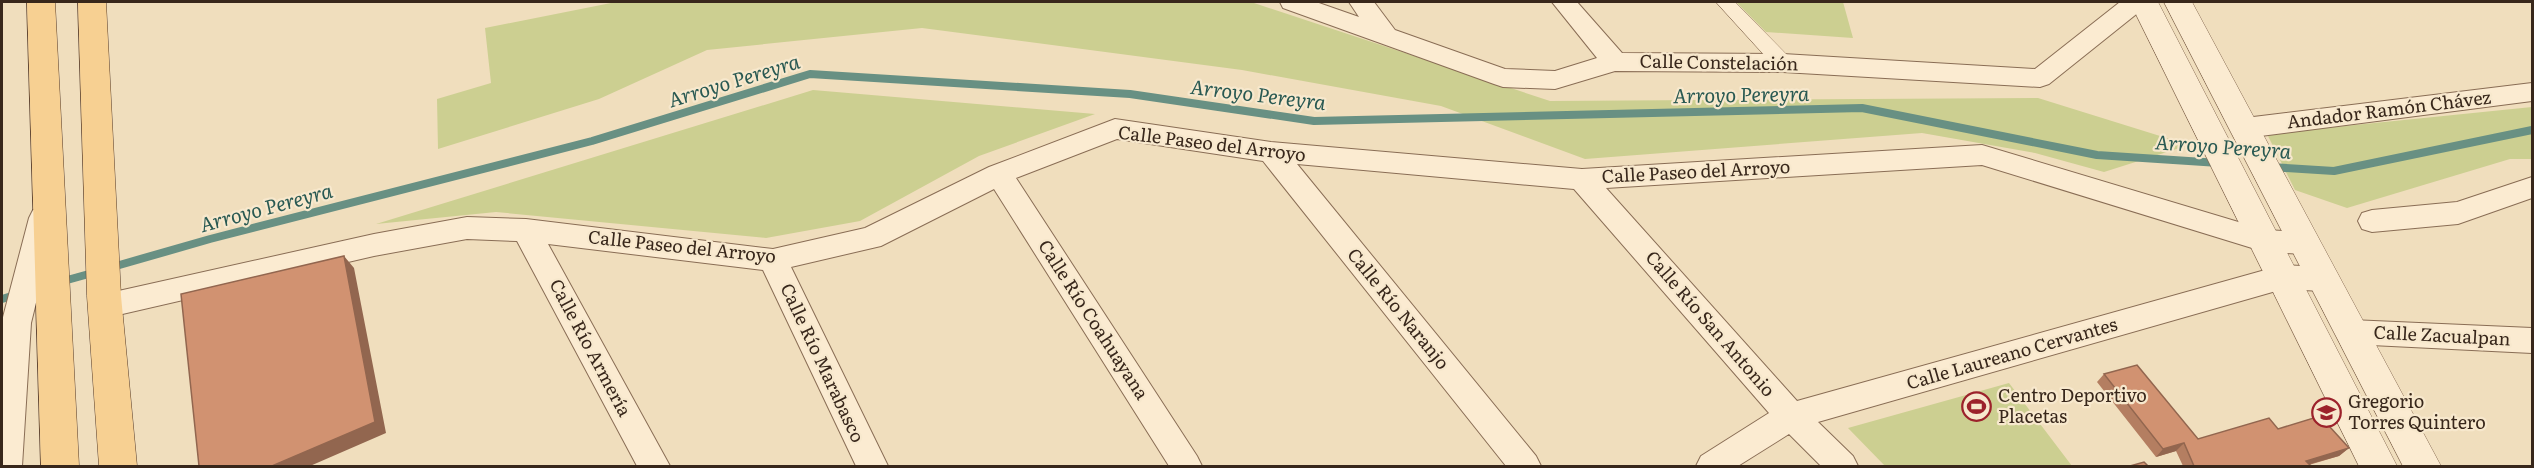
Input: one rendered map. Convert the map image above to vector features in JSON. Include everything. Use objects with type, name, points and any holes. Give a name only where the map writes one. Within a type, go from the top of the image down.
[{"type":"main road","points":[[41,2],[48,198],[44,243],[56,312],[60,466]]},
{"type":"main road","points":[[92,2],[101,233],[118,466]]},
{"type":"street","name":"Calle Constelación","points":[[1292,2],[1384,33],[1503,78],[1555,80],[1616,62],[1784,63],[2040,78],[2135,2]]},
{"type":"street","points":[[1361,2],[1384,33]]},
{"type":"street","points":[[1564,2],[1616,62]]},
{"type":"street","points":[[1725,2],[1784,63]]},
{"type":"street","points":[[2144,2],[2379,466]]},
{"type":"street","points":[[2178,2],[2422,466]]},
{"type":"street","name":"Andador Ramón Chávez","points":[[2247,132],[2532,92]]},
{"type":"street","name":"Calle Paseo del Arroyo","points":[[105,301],[467,228],[526,230],[773,260],[871,238],[999,174],[1115,129],[1271,152],[1582,178],[1982,155],[2265,241],[2305,243]]},
{"type":"street","name":"Calle Río Naranjo","points":[[1271,152],[1525,466]]},
{"type":"street","name":"Calle Río Coahuayana","points":[[999,174],[1186,466]]},
{"type":"street","name":"Calle Río San Antonio","points":[[1582,178],[1791,416],[1842,466]]},
{"type":"street","points":[[2372,221],[2458,213],[2530,190]]},
{"type":"street","name":"Calle Río Armería","points":[[526,230],[654,466]]},
{"type":"street","points":[[6,466],[16,323],[44,243]]},
{"type":"street","name":"Calle Río Marabasco","points":[[773,260],[872,466]]},
{"type":"street","name":"Calle Laureano Cervantes","points":[[1712,466],[1791,416],[2283,277],[2324,279]]},
{"type":"street","name":"Calle Zacualpan","points":[[2351,332],[2532,341]]},
{"type":"green space","points":[[616,2],[1251,2],[1550,101],[2038,98],[2189,145],[2104,172],[2035,153],[1922,133],[1585,159],[1441,106],[1242,70],[922,28],[707,50],[599,99],[438,149],[437,99],[491,83],[485,28]]},
{"type":"green space","points":[[1736,2],[1843,2],[1853,38],[1766,32]]},
{"type":"green space","points":[[813,90],[1095,114],[979,156],[860,221],[766,238],[496,212],[376,224]]},
{"type":"green space","points":[[2532,107],[2532,159],[2510,159],[2347,208],[2295,190],[2267,134]]},
{"type":"green space","name":"Centro Deportivo Placetas","points":[[2009,383],[2072,466],[1885,466],[1848,428]]},
{"type":"building","points":[[344,256],[375,422],[272,466],[199,466],[181,294]]},
{"type":"building","points":[[2137,365],[2198,439],[2269,418],[2278,429],[2320,416],[2349,448],[2306,461],[2311,466],[2194,466],[2184,443],[2163,449],[2104,374]]},
{"type":"building","points":[[2144,462],[2148,466],[2130,466]]},
{"type":"waterway","name":"Arroyo Pereyra","points":[[109,268],[210,239],[592,141],[810,74],[1130,94],[1314,121],[1862,108],[2097,155],[2219,163]]},
{"type":"waterway","name":"Arroyo Pereyra","points":[[2270,167],[2334,171],[2532,130]]},
{"type":"waterway","name":"Arroyo Pereyra","points":[[60,282],[96,272]]},
{"type":"waterway","name":"Arroyo Pereyra","points":[[2,299],[18,294]]},
{"type":"place","name":"Centro Deportivo Placetas","points":[[1977,406]]},
{"type":"place","name":"Gregorio Torres Quintero","points":[[2327,412]]}]
